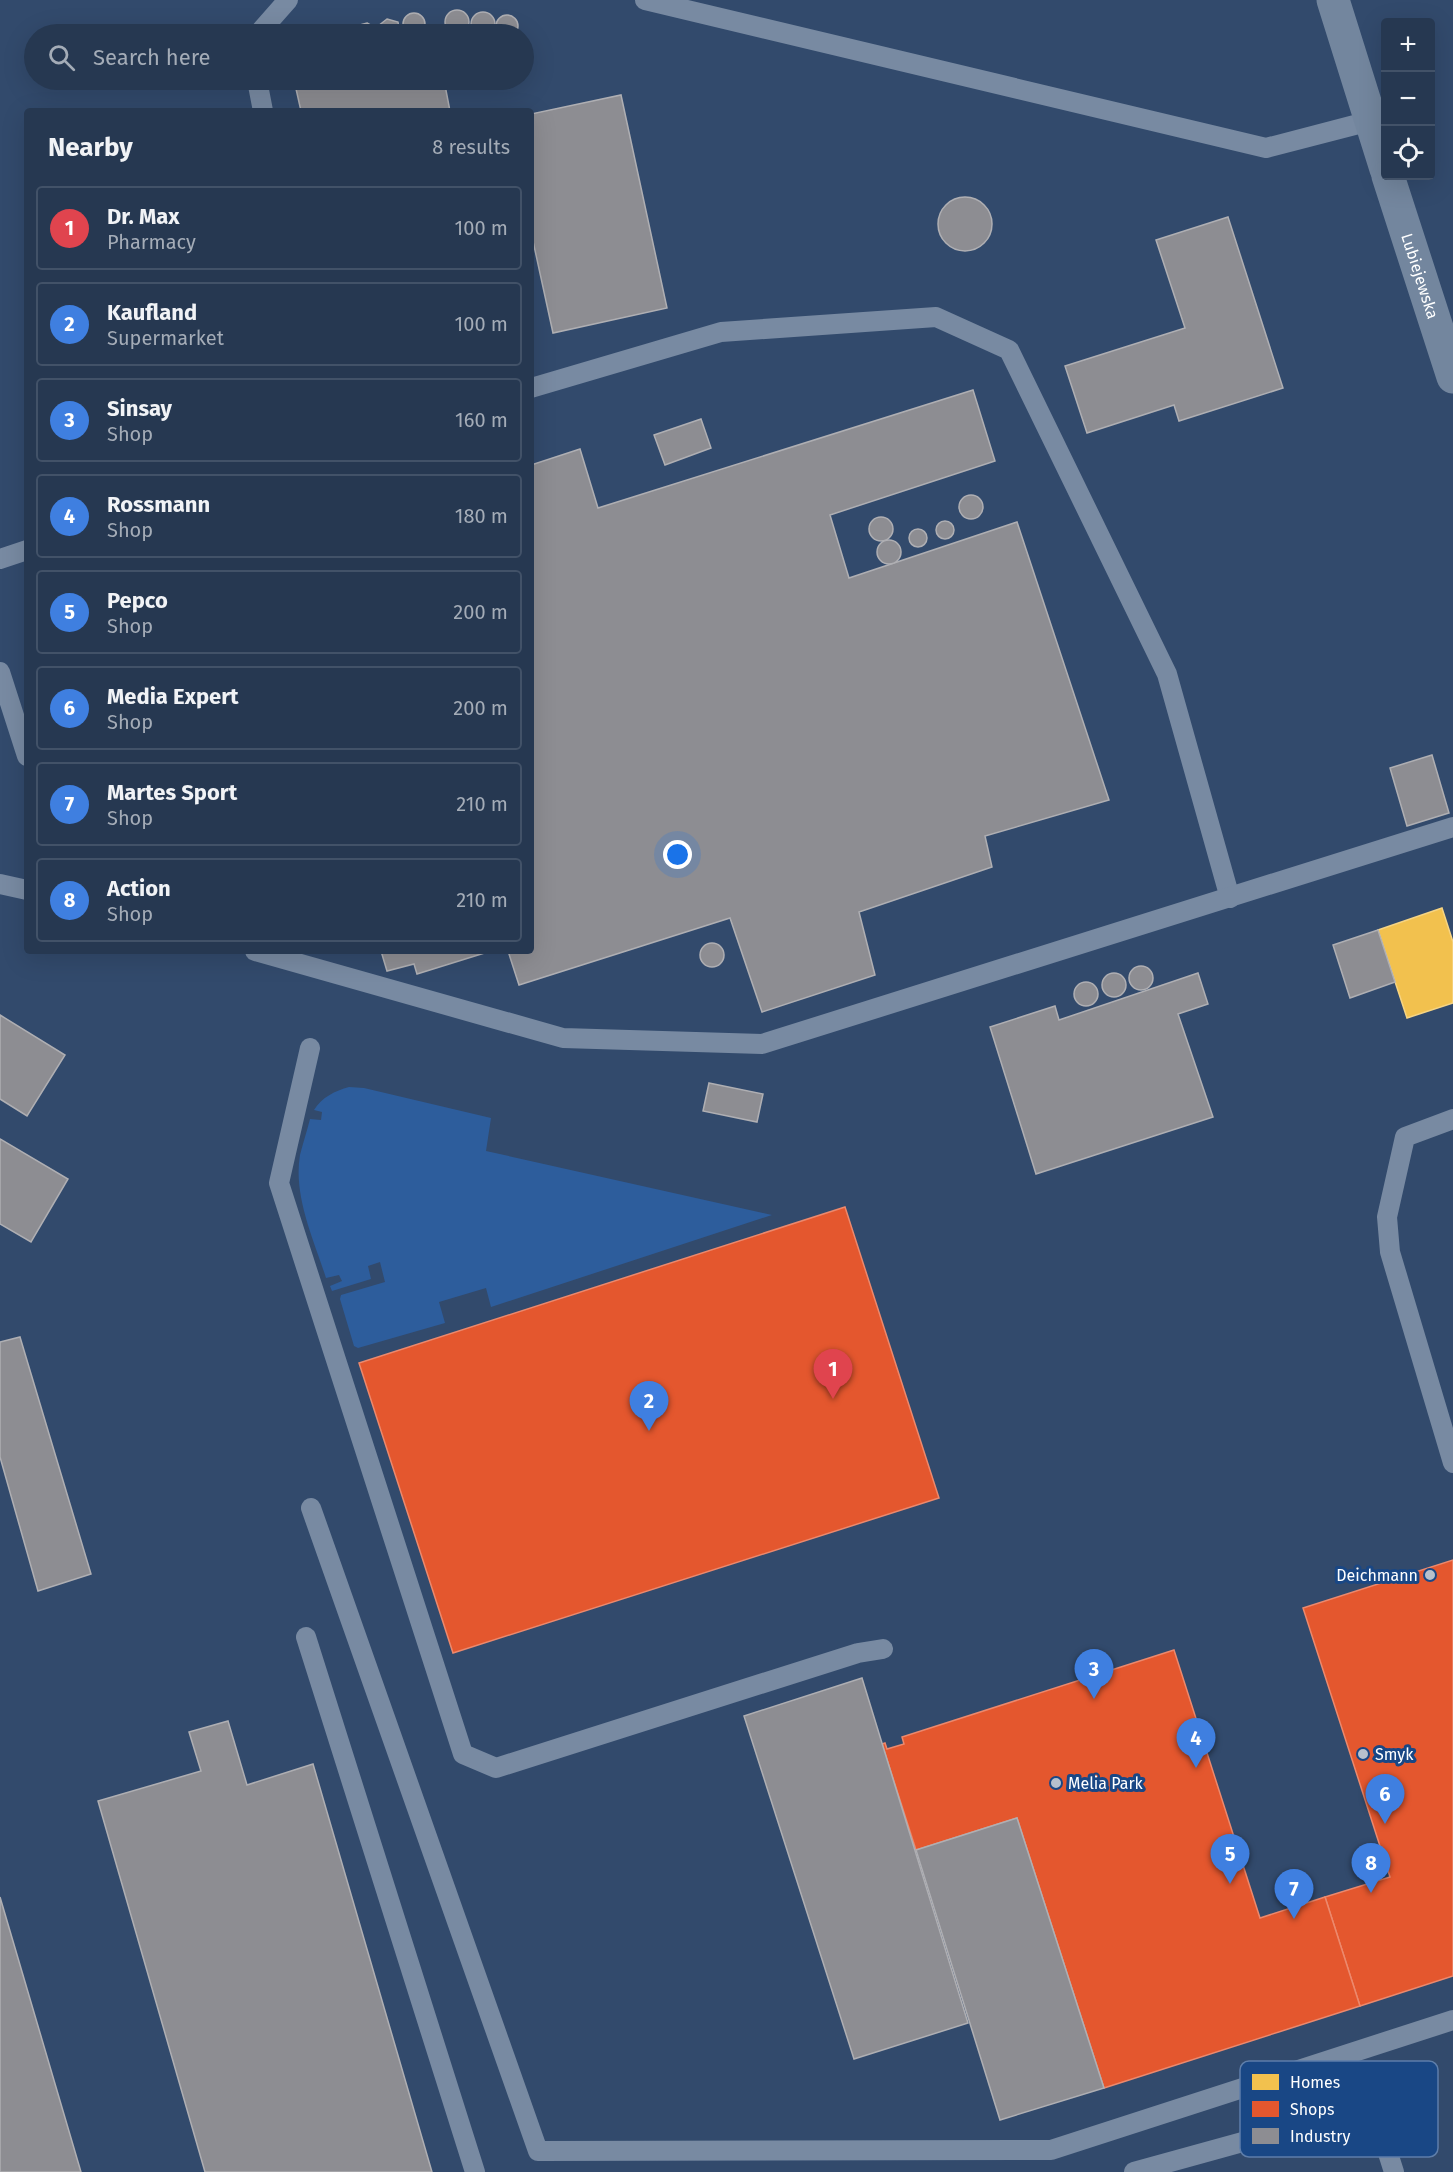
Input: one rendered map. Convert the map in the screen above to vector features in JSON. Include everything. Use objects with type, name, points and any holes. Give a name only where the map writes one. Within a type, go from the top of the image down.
[{"type":"main road","points":[[1333,0],[1381,154]]},
{"type":"main road","name":"Lubiejewska","points":[[1389,180],[1453,377]]},
{"type":"lane","points":[[267,24],[288,0]]},
{"type":"lane","points":[[645,0],[1266,148],[1370,121]]},
{"type":"lane","points":[[259,90],[262,108]]},
{"type":"lane","points":[[534,387],[721,332],[936,317],[1009,350],[1167,674],[1230,898]]},
{"type":"lane","points":[[0,559],[24,551]]},
{"type":"lane","points":[[0,672],[24,747]]},
{"type":"lane","points":[[266,954],[563,1038],[762,1044],[1453,827]]},
{"type":"lane","points":[[0,884],[24,889]]},
{"type":"lane","points":[[310,1048],[279,1183],[463,1754],[496,1768],[858,1653],[883,1649]]},
{"type":"lane","points":[[1453,1119],[1405,1137],[1388,1217],[1390,1252],[1453,1463]]},
{"type":"lane","points":[[311,1508],[538,2151],[1051,2150],[1240,2089]]},
{"type":"lane","points":[[306,1637],[475,2172]]},
{"type":"lane","points":[[1326,2061],[1453,2020]]},
{"type":"lane","points":[[1134,2172],[1240,2143]]},
{"type":"lane","points":[[1389,2157],[1394,2172]]},
{"type":"shaded area","points":[[349,1087],[364,1088],[491,1118],[486,1151],[772,1215],[491,1307],[486,1288],[439,1302],[445,1323],[358,1348],[354,1346],[340,1299],[341,1295],[385,1282],[380,1262],[368,1266],[371,1279],[332,1291],[330,1286],[342,1281],[339,1275],[326,1278],[306,1218],[299,1186],[300,1155],[310,1119],[321,1120],[322,1112],[314,1110],[329,1095]]},
{"type":"building: Homes","points":[[1442,908],[1453,942],[1453,1003],[1407,1018],[1378,930]]},
{"type":"building: Shops","points":[[845,1207],[939,1498],[453,1653],[359,1363]]},
{"type":"building: Shops","points":[[1453,1560],[1453,1976],[1360,2006],[1325,1897],[1390,1877],[1303,1608]]},
{"type":"building: Shops","points":[[1174,1650],[1260,1918],[1325,1897],[1360,2006],[1104,2088],[1017,1818],[916,1850],[882,1744],[885,1743],[887,1749],[904,1744],[902,1737]]},
{"type":"building: Industry","points":[[457,10],[468,18],[468,24],[446,24],[445,22],[449,14]]},
{"type":"building: Industry","points":[[483,12],[494,20],[495,24],[471,24],[475,16]]},
{"type":"building: Industry","points":[[410,13],[418,13],[425,20],[425,24],[403,24],[403,20]]},
{"type":"building: Industry","points":[[507,15],[515,18],[518,24],[496,24],[499,18]]},
{"type":"building: Industry","points":[[387,19],[398,24],[381,24]]},
{"type":"building: Industry","points":[[296,90],[446,90],[449,108],[300,108]]},
{"type":"building: Industry","points":[[621,95],[667,308],[553,333],[534,246],[534,113]]},
{"type":"building: Industry","points":[[965,197],[975,199],[984,205],[990,214],[992,224],[990,234],[984,243],[975,249],[965,251],[955,249],[946,243],[940,234],[938,224],[940,214],[946,205],[955,199]]},
{"type":"building: Industry","points":[[1228,217],[1283,388],[1179,421],[1174,405],[1087,433],[1065,366],[1185,328],[1156,240]]},
{"type":"building: Industry","points":[[973,390],[995,461],[830,515],[849,578],[1017,522],[1109,800],[985,836],[992,867],[859,912],[875,975],[762,1012],[730,918],[519,985],[509,954],[534,954],[534,464],[580,449],[598,508]]},
{"type":"building: Industry","points":[[701,419],[711,448],[665,465],[654,435]]},
{"type":"building: Industry","points":[[971,495],[979,499],[983,507],[979,515],[971,519],[963,515],[959,507],[963,499]]},
{"type":"building: Industry","points":[[881,517],[889,521],[893,529],[889,537],[881,541],[873,537],[869,529],[873,521]]},
{"type":"building: Industry","points":[[945,521],[951,524],[954,530],[951,536],[945,539],[939,536],[936,530],[939,524]]},
{"type":"building: Industry","points":[[918,529],[924,532],[927,538],[924,544],[918,547],[912,544],[909,538],[912,532]]},
{"type":"building: Industry","points":[[889,540],[897,544],[901,552],[897,560],[889,564],[881,560],[877,552],[881,544]]},
{"type":"building: Industry","points":[[1432,755],[1449,813],[1407,826],[1390,768]]},
{"type":"building: Industry","points":[[1378,930],[1395,982],[1350,998],[1333,945]]},
{"type":"building: Industry","points":[[712,943],[720,947],[724,955],[720,963],[712,967],[704,963],[700,955],[704,947]]},
{"type":"building: Industry","points":[[382,954],[481,954],[417,974],[414,964],[387,971]]},
{"type":"building: Industry","points":[[1141,966],[1149,970],[1153,978],[1149,986],[1141,990],[1133,986],[1129,978],[1133,970]]},
{"type":"building: Industry","points":[[1114,973],[1122,977],[1126,985],[1122,993],[1114,997],[1106,993],[1102,985],[1106,977]]},
{"type":"building: Industry","points":[[1198,973],[1208,1004],[1178,1014],[1213,1117],[1036,1174],[990,1027],[1055,1006],[1059,1020]]},
{"type":"building: Industry","points":[[1086,982],[1094,986],[1098,994],[1094,1002],[1086,1006],[1078,1002],[1074,994],[1078,986]]},
{"type":"building: Industry","points":[[0,1015],[65,1055],[27,1116],[0,1099]]},
{"type":"building: Industry","points":[[709,1083],[763,1094],[757,1122],[703,1111]]},
{"type":"building: Industry","points":[[0,1139],[68,1179],[31,1242],[0,1224]]},
{"type":"building: Industry","points":[[20,1337],[91,1574],[38,1591],[0,1457],[0,1342]]},
{"type":"building: Industry","points":[[862,1678],[968,2023],[854,2059],[744,1716]]},
{"type":"building: Industry","points":[[228,1721],[247,1785],[313,1764],[432,2172],[205,2172],[98,1801],[201,1771],[189,1732]]},
{"type":"building: Industry","points":[[1017,1818],[1104,2088],[1000,2120],[916,1850]]},
{"type":"building: Industry","points":[[0,1897],[81,2172],[0,2172]]},
{"type":"place","name":"Dr. Max","points":[[833,1399]]},
{"type":"place","name":"Kaufland","points":[[649,1431]]},
{"type":"place","name":"Deichmann","points":[[1430,1575]]},
{"type":"place","name":"Sinsay","points":[[1094,1699]]},
{"type":"place","name":"Smyk","points":[[1363,1754]]},
{"type":"place","name":"Rossmann","points":[[1196,1768]]},
{"type":"place","name":"Melia Park","points":[[1056,1783]]},
{"type":"place","name":"Media Expert","points":[[1385,1824]]},
{"type":"place","name":"Pepco","points":[[1230,1884]]},
{"type":"place","name":"Action","points":[[1371,1893]]},
{"type":"place","name":"Martes Sport","points":[[1294,1919]]}]
